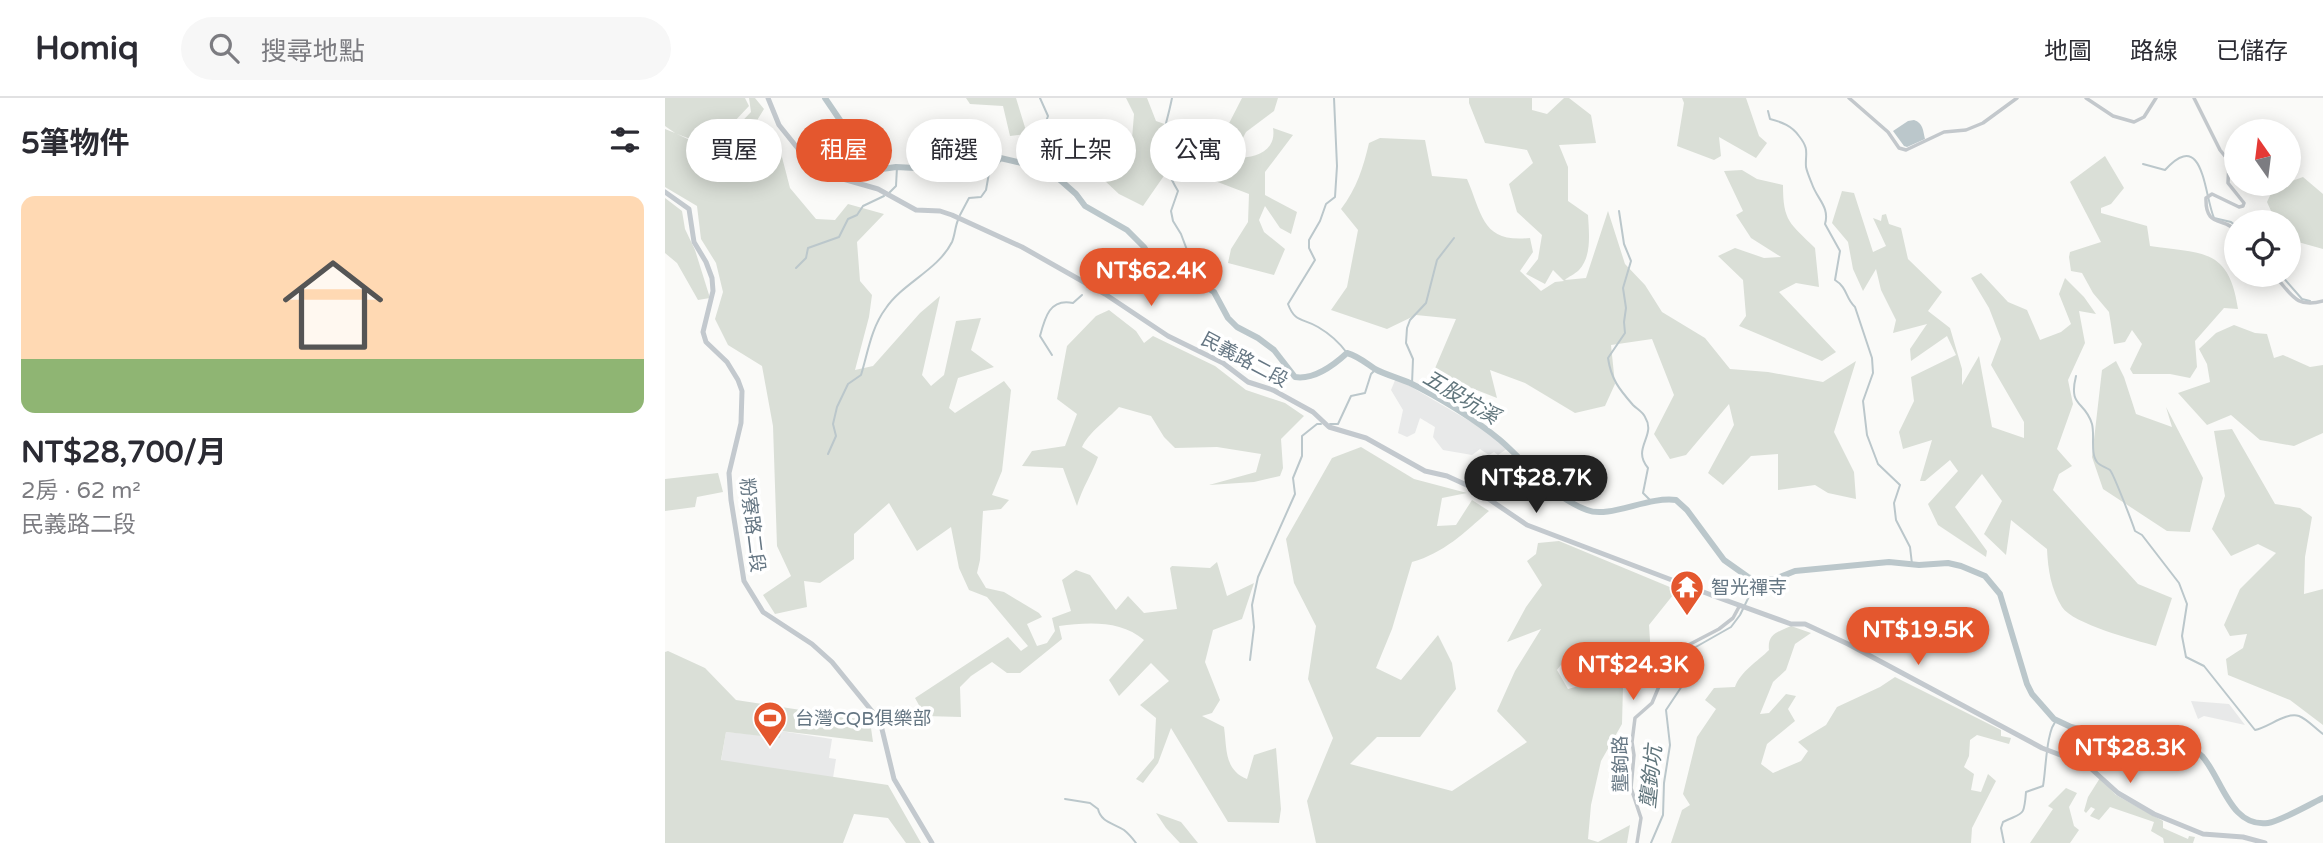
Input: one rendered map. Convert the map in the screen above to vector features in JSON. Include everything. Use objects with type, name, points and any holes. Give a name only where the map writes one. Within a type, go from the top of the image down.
[{"type":"main road","name":"民義路二段","points":[[768,98],[779,125],[812,166],[828,175],[865,184],[916,210],[940,211],[959,218],[1022,247],[1105,294],[1168,336],[1223,363],[1248,382],[1273,390],[1313,412],[1337,430],[1366,438],[1425,471],[1447,476],[1471,487],[1527,525],[1791,624],[1805,624],[1848,644],[2047,750],[2087,765],[2130,801],[2184,827],[2203,834],[2243,837],[2265,843]]},
{"type":"main road","name":"粉寮路二段","points":[[665,192],[689,209],[694,242],[712,278],[713,291],[703,331],[706,342],[727,362],[739,380],[742,391],[741,423],[729,473],[744,581],[763,612],[813,644],[832,662],[880,721],[894,779],[932,843]]},
{"type":"street","points":[[1849,98],[1888,132],[1899,148],[1906,150],[1944,132],[1966,130],[1983,123],[2017,98]]},
{"type":"street","points":[[2086,98],[2113,116],[2134,122],[2144,117],[2156,98]]},
{"type":"street","points":[[2194,98],[2220,150],[2229,160],[2228,183],[2244,205],[2239,207],[2220,197],[2207,196],[2207,210],[2212,219],[2224,224]]},
{"type":"street","points":[[2284,287],[2299,301],[2308,304],[2323,300]]},
{"type":"street","name":"壟鉤路","points":[[1637,843],[1641,818],[1631,788],[1635,718],[1652,703],[1673,653],[1719,629],[1743,606]]},
{"type":"shaded area","points":[[665,98],[745,98],[749,106],[737,119],[686,119],[686,137],[677,134],[686,138],[686,182],[782,182],[782,157],[790,188],[816,219],[835,220],[848,204],[884,214],[857,242],[860,281],[872,295],[855,370],[873,366],[920,313],[940,296],[922,375],[931,386],[944,375],[956,321],[981,318],[971,350],[994,367],[958,378],[949,408],[955,413],[1004,381],[1011,390],[1002,471],[992,495],[1009,500],[1001,509],[983,511],[977,573],[986,588],[1004,592],[1039,613],[1042,617],[1027,624],[1037,646],[1047,643],[1055,631],[1052,618],[1071,611],[1062,580],[1076,570],[1090,575],[1116,610],[1128,596],[1144,613],[1177,609],[1170,568],[1172,566],[1210,568],[1217,562],[1227,596],[1254,583],[1242,619],[1213,630],[1205,662],[1220,700],[1212,713],[1202,716],[1224,727],[1230,764],[1247,779],[1254,755],[1276,748],[1281,809],[1279,823],[1228,822],[1171,728],[1158,763],[1143,783],[1136,779],[1154,758],[1156,718],[1140,705],[1169,681],[1151,663],[1119,696],[1109,680],[1144,640],[1125,629],[1093,623],[1059,626],[1062,639],[1020,673],[1007,673],[992,662],[971,676],[960,687],[961,717],[925,716],[915,698],[1008,637],[1021,651],[1028,646],[987,597],[969,590],[959,568],[951,527],[917,551],[889,503],[854,534],[854,559],[820,583],[804,581],[807,607],[775,614],[763,595],[791,576],[777,546],[773,426],[762,366],[728,345],[715,319],[723,292],[716,263],[701,239],[697,206],[665,187],[665,129],[675,133],[665,126]]},
{"type":"shaded area","points":[[749,98],[755,98],[764,109],[758,119],[744,119],[751,112]]},
{"type":"shaded area","points":[[966,98],[1016,98],[1022,119],[1016,119],[1016,135],[1010,136],[1003,106],[970,104]]},
{"type":"shaded area","points":[[1126,98],[1147,98],[1155,119],[1150,119],[1150,182],[1160,182],[1143,206],[1119,194],[1106,182],[1136,182],[1134,114]]},
{"type":"shaded area","points":[[1242,98],[1278,98],[1274,111],[1246,132],[1246,119],[1231,119]]},
{"type":"shaded area","points":[[1469,98],[1532,98],[1532,110],[1547,114],[1564,98],[1569,98],[1591,115],[1596,143],[1559,145],[1568,167],[1568,201],[1588,215],[1589,229],[1586,258],[1577,271],[1565,280],[1586,278],[1608,211],[1625,264],[1645,285],[1662,312],[1705,338],[1730,369],[1768,372],[1823,382],[1856,361],[1834,432],[1854,472],[1856,499],[1828,493],[1815,485],[1778,490],[1778,454],[1751,456],[1723,485],[1708,473],[1734,425],[1729,404],[1686,455],[1670,459],[1654,434],[1674,395],[1652,339],[1611,345],[1615,384],[1605,406],[1575,413],[1525,383],[1490,370],[1497,398],[1433,373],[1456,319],[1416,315],[1387,329],[1331,310],[1347,287],[1358,230],[1341,209],[1359,178],[1369,143],[1380,138],[1425,140],[1432,176],[1467,179],[1481,215],[1493,231],[1502,236],[1530,238],[1533,252],[1520,271],[1541,291],[1555,282],[1564,281],[1553,270],[1545,284],[1526,274],[1538,259],[1542,235],[1517,212],[1509,184],[1533,163],[1527,150],[1485,143]]},
{"type":"shaded area","points":[[1682,98],[1746,98],[1759,136],[1767,143],[1756,158],[1719,137],[1721,156],[1714,160],[1677,146],[1684,103]]},
{"type":"shaded area","points":[[1914,120],[1921,125],[1925,139],[1907,147],[1893,131]]},
{"type":"shaded area","points":[[1273,128],[1293,135],[1265,172],[1265,195],[1297,212],[1291,234],[1280,228],[1265,206],[1259,220],[1264,232],[1285,249],[1274,275],[1228,263],[1231,249],[1248,222],[1249,194],[1218,182],[1246,182],[1246,157],[1267,149],[1273,136]]},
{"type":"shaded area","points":[[2105,156],[2124,188],[2111,204],[2101,208],[2101,213],[2147,226],[2150,246],[2198,253],[2210,257],[2224,269],[2224,287],[2233,287],[2238,309],[2224,308],[2195,341],[2197,367],[2190,378],[2170,374],[2133,374],[2130,369],[2142,344],[2132,330],[2125,342],[2114,344],[2109,312],[2093,293],[2082,273],[2071,271],[2070,252],[2101,242],[2070,182]]},
{"type":"shaded area","points":[[1742,170],[1757,179],[1783,185],[1784,207],[1790,221],[1815,248],[1819,287],[1796,283],[1779,292],[1836,352],[1822,361],[1739,326],[1746,316],[1743,280],[1718,256],[1735,248],[1764,258],[1781,257],[1751,238],[1736,215],[1743,211],[1724,171]]},
{"type":"shaded area","points":[[2301,178],[2323,194],[2323,249],[2301,243],[2301,210],[2271,210],[2267,202],[2270,196],[2301,196]]},
{"type":"shaded area","points":[[1842,191],[1854,193],[1873,252],[1886,246],[1873,218],[1881,221],[1882,215],[1886,214],[1889,224],[1901,228],[1908,259],[1942,292],[1928,311],[1950,328],[1962,369],[1962,385],[1979,356],[1992,427],[2024,438],[2024,422],[1991,365],[2001,339],[1989,308],[1971,278],[1981,273],[2008,302],[2027,310],[2040,340],[2061,332],[2071,324],[2059,294],[2065,278],[2096,314],[2079,311],[2085,343],[2068,380],[2073,404],[2057,449],[2072,466],[2059,474],[2053,490],[2138,584],[2172,598],[2156,646],[2105,631],[2068,613],[2058,600],[2053,586],[2047,549],[2011,520],[2006,555],[1984,534],[2002,501],[1982,474],[1955,507],[1987,551],[1986,557],[1938,525],[1928,504],[1958,471],[1950,460],[1925,481],[1920,481],[1932,440],[1903,449],[1899,432],[1914,401],[1911,377],[1956,355],[1947,336],[1911,361],[1910,349],[1927,324],[1893,333],[1896,320],[1881,290],[1876,269],[1863,291],[1853,269],[1848,242],[1832,223]]},
{"type":"shaded area","points":[[665,198],[682,211],[685,229],[695,250],[710,298],[698,300],[677,263],[665,253]]},
{"type":"shaded area","points":[[1109,310],[1136,331],[1144,343],[1153,336],[1215,366],[1246,390],[1285,403],[1304,416],[1281,439],[1283,468],[1280,476],[1254,482],[1209,485],[1256,472],[1261,454],[1217,447],[1175,448],[1164,437],[1151,416],[1119,407],[1093,431],[1082,447],[1098,457],[1077,506],[1063,468],[1022,466],[1032,451],[1065,446],[1077,414],[1057,399],[1067,346],[1096,316]]},
{"type":"shaded area","points":[[2234,325],[2255,333],[2267,334],[2274,358],[2283,355],[2310,367],[2323,365],[2323,433],[2294,446],[2260,440],[2231,415],[2207,425],[2178,393],[2210,382],[2207,364],[2199,349],[2216,333]]},
{"type":"shaded area","points":[[2116,361],[2136,414],[2172,427],[2166,407],[2203,478],[2190,532],[2167,531],[2103,489],[2092,457],[2102,370]]},
{"type":"shaded area","points":[[1396,378],[1490,433],[1508,448],[1498,455],[1494,452],[1489,455],[1480,449],[1472,455],[1443,450],[1433,437],[1435,427],[1420,418],[1415,433],[1407,437],[1398,433],[1403,410],[1391,390]]},
{"type":"shaded area","points":[[2232,429],[2275,504],[2300,508],[2312,517],[2305,557],[2304,594],[2323,589],[2323,725],[2290,700],[2228,675],[2226,659],[2243,648],[2247,634],[2230,636],[2224,625],[2240,589],[2276,553],[2258,544],[2231,556],[2212,529],[2225,496],[2214,431]]},
{"type":"shaded area","points":[[1361,447],[1414,479],[1467,493],[1442,498],[1437,526],[1456,525],[1472,500],[1489,511],[1444,548],[1412,562],[1392,629],[1376,668],[1401,680],[1438,635],[1452,663],[1456,689],[1420,737],[1377,737],[1350,764],[1452,791],[1527,742],[1497,711],[1515,671],[1541,629],[1507,642],[1526,607],[1542,585],[1527,561],[1536,554],[1538,543],[1559,541],[1677,590],[1649,625],[1651,656],[1616,650],[1574,648],[1557,670],[1568,689],[1633,671],[1648,664],[1623,686],[1622,724],[1601,761],[1591,805],[1588,839],[1598,842],[1630,825],[1627,843],[1316,843],[1307,801],[1333,738],[1308,679],[1316,626],[1294,583],[1286,539],[1332,458]]},
{"type":"shaded area","points":[[718,473],[723,492],[697,497],[695,507],[665,511],[665,479]]},
{"type":"shaded area","points":[[1791,626],[1811,633],[1795,644],[1786,670],[1773,682],[1760,714],[1769,713],[1786,694],[1796,696],[1788,709],[1795,721],[1767,744],[1761,764],[1773,773],[1801,761],[1808,751],[1798,742],[1826,725],[1837,707],[1895,677],[2001,730],[2001,736],[2011,738],[2009,744],[1977,735],[1970,740],[1969,756],[1964,767],[1974,774],[1971,790],[1981,792],[1988,774],[1996,781],[1972,828],[1971,843],[1671,843],[1682,810],[1690,805],[1683,794],[1697,737],[1716,709],[1705,700],[1714,688],[1735,687],[1745,672],[1769,650],[1772,637]]},
{"type":"shaded area","points":[[665,652],[705,668],[736,700],[859,719],[871,728],[873,742],[781,731],[780,738],[726,732],[721,760],[888,785],[921,843],[906,843],[888,818],[854,814],[843,843],[665,843]]},
{"type":"shaded area","points":[[2191,701],[2229,704],[2245,725],[2204,716],[2198,719]]},
{"type":"shaded area","points":[[780,731],[832,739],[829,758],[836,759],[833,778],[721,761],[726,732],[779,737]]},
{"type":"shaded area","points":[[2100,778],[2116,795],[2163,821],[2163,828],[2188,839],[2189,836],[2195,837],[2193,843],[2164,843],[2163,838],[2151,831],[2154,822],[2110,807],[2099,820],[2090,816],[2095,809],[2091,807],[2086,813],[2084,811],[2088,797]]},
{"type":"shaded area","points":[[2066,788],[2077,793],[2069,807],[2074,826],[2079,830],[2070,843],[2030,843],[2053,809],[2048,806]]},
{"type":"shaded area","points":[[1156,813],[1181,822],[1198,843],[1180,843]]},
{"type":"waterway","name":"五股坑溪","points":[[825,98],[844,126],[861,167],[868,171],[896,167],[935,169],[952,164],[966,149],[977,146],[996,157],[1051,172],[1076,194],[1085,206],[1127,230],[1144,247],[1152,260],[1173,272],[1185,273],[1214,292],[1228,318],[1237,327],[1274,350],[1295,377],[1316,374],[1347,353],[1355,356],[1469,417],[1500,440],[1562,497],[1587,510],[1606,512],[1653,501],[1676,500],[1687,510],[1724,560],[1748,577],[1757,580],[1775,579],[1795,571],[1889,562],[1919,565],[1948,563],[1985,576],[2000,594],[2027,684],[2032,694],[2054,719],[2071,727],[2113,738],[2196,751],[2209,765],[2236,810],[2244,818],[2255,822],[2274,822],[2323,798]]},
{"type":"waterway","points":[[1040,98],[1047,119]]},
{"type":"waterway","points":[[1172,98],[1163,135],[1162,154],[1178,191],[1171,211],[1173,221],[1181,234],[1193,266],[1194,277]]},
{"type":"waterway","points":[[1334,98],[1337,166],[1335,197],[1326,204],[1309,240],[1309,248],[1315,260],[1288,304],[1297,317],[1326,332],[1347,353]]},
{"type":"waterway","points":[[1768,111],[1770,119],[1790,127],[1805,145],[1807,171],[1826,213],[1825,224],[1840,251],[1835,280],[1855,307],[1872,358],[1873,373],[1863,401],[1867,435],[1878,464],[1900,485],[1894,503],[1896,520],[1910,547],[1912,564]]},
{"type":"waterway","points":[[2143,164],[2165,170],[2178,159],[2188,156],[2195,160],[2214,218],[2224,220]]},
{"type":"waterway","points":[[960,215],[969,198],[981,197],[986,190],[989,173],[1003,158]]},
{"type":"waterway","points":[[889,193],[896,186],[897,167]]},
{"type":"waterway","points":[[796,268],[806,258],[808,248],[839,237],[848,219],[857,215],[863,206],[884,196]]},
{"type":"waterway","points":[[1619,211],[1624,244],[1631,261],[1623,288],[1626,308],[1625,333],[1608,358],[1616,383],[1643,414],[1648,424],[1642,454],[1648,468],[1643,493],[1651,501]]},
{"type":"waterway","points":[[828,454],[836,436],[833,424],[837,407],[848,384],[861,375],[881,316],[893,299],[946,252],[952,242],[958,220]]},
{"type":"waterway","points":[[1412,384],[1413,359],[1406,343],[1407,328],[1410,320],[1426,303],[1437,260],[1454,238]]},
{"type":"waterway","points":[[2292,287],[2302,299],[2310,301]]},
{"type":"waterway","points":[[1052,355],[1040,336],[1047,316],[1054,306],[1065,302],[1073,303],[1082,295]]},
{"type":"waterway","points":[[1330,424],[1338,424],[1351,396],[1365,393],[1371,374],[1376,369]]},
{"type":"waterway","points":[[2076,376],[2074,394],[2092,424],[2095,458],[2110,470],[2135,531],[2142,535],[2179,583],[2187,604],[2182,636],[2186,657],[2204,666],[2255,730],[2294,715],[2305,719],[2323,734]]},
{"type":"waterway","points":[[1250,660],[1254,627],[1252,605],[1258,577],[1295,494],[1293,478],[1302,456],[1302,436],[1317,424],[1321,424]]},
{"type":"waterway","name":"壟鉤坑","points":[[1651,843],[1663,815],[1664,783],[1670,745],[1666,710],[1688,677],[1689,654],[1694,648],[1731,627],[1757,580]]},
{"type":"waterway","points":[[2004,843],[2001,828],[2003,822],[2021,813],[2026,792],[2043,786],[2049,741],[2057,720]]},
{"type":"waterway","points":[[1065,799],[1090,803],[1105,820],[1124,830],[1136,843]]},
{"type":"place","name":"智光禪寺","points":[[1687,617]]},
{"type":"place","name":"台灣CQB俱樂部","points":[[770,748]]}]
